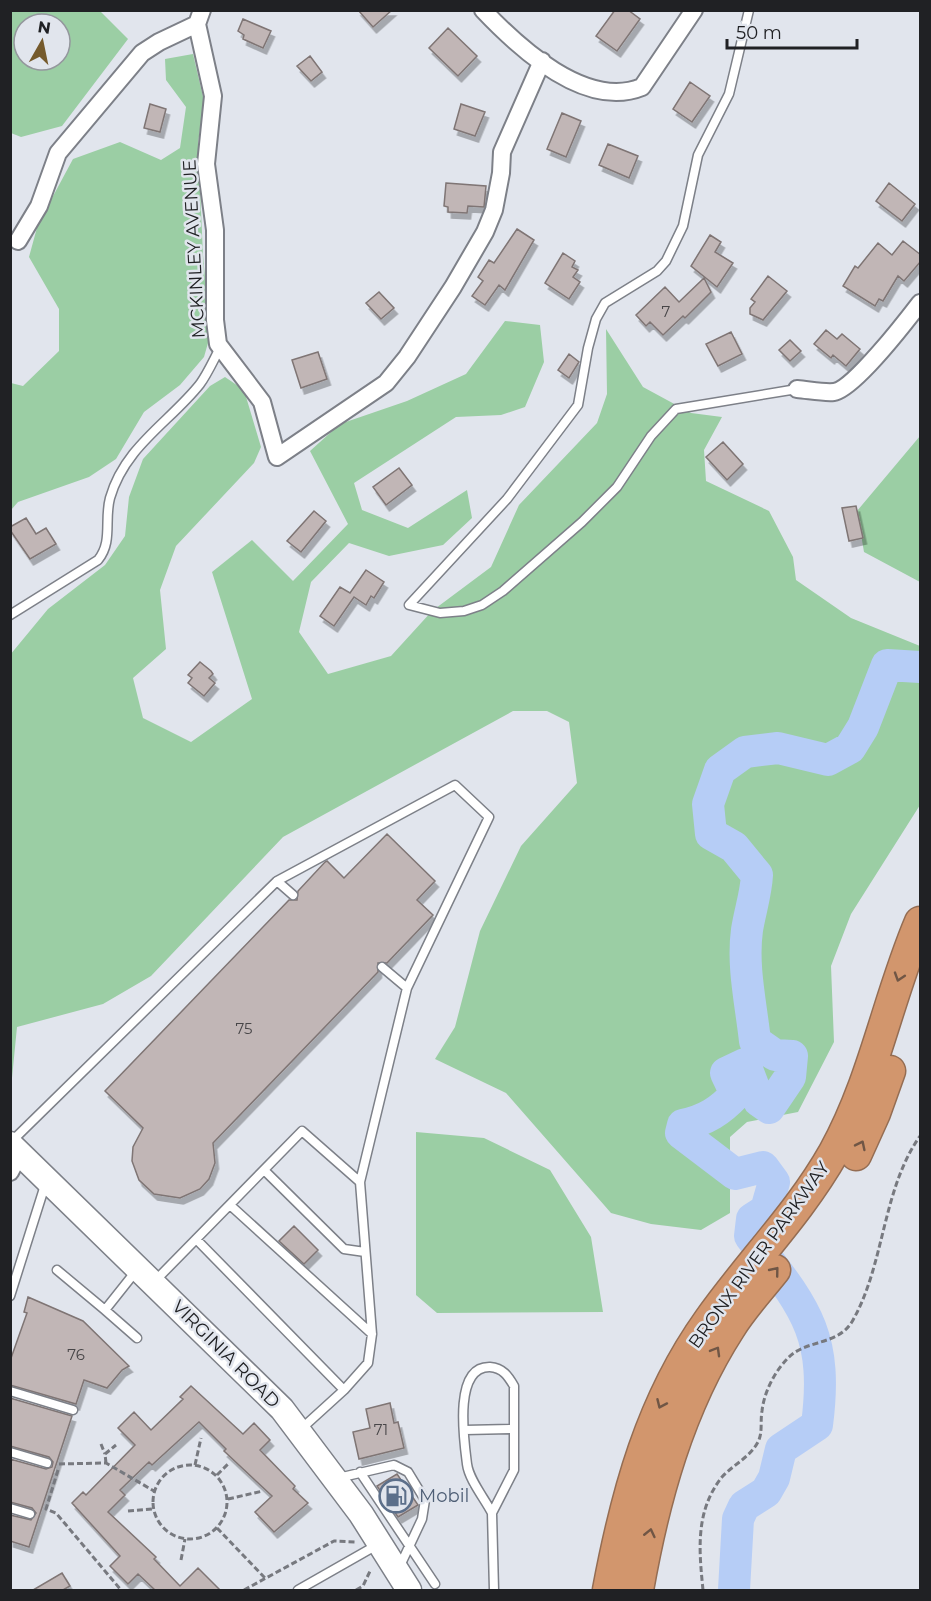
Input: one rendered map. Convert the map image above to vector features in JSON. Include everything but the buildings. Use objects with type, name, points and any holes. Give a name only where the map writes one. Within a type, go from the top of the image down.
[{"type":"highway","name":"BRONX RIVER PARKWAY","points":[[786,1240],[847,1127],[921,922]]},
{"type":"highway","name":"BRONX RIVER PARKWAY","points":[[608,1590],[633,1481],[660,1406],[703,1328],[748,1287],[786,1240],[830,1199],[866,1136],[921,980]]},
{"type":"highway","name":"BRONX RIVER PARKWAY","points":[[638,1590],[657,1502],[686,1411],[748,1287]]},
{"type":"street","points":[[483,10],[511,39],[542,61],[583,86],[606,91],[642,87],[693,10]]},
{"type":"street","name":"MCKINLEY AVENUE","points":[[18,241],[34,217],[58,153],[142,53],[199,17],[213,96],[206,164],[215,230],[214,320],[218,344],[262,402],[277,457],[386,383],[407,357],[485,232],[494,210],[501,173],[502,152],[510,128],[542,61]]},
{"type":"street","points":[[797,389],[836,392],[846,387],[888,344],[921,303]]},
{"type":"street","name":"VIRGINIA ROAD","points":[[13,1153],[47,1179],[244,1371],[300,1430],[380,1543],[403,1581]]},
{"type":"lane","points":[[749,10],[729,94],[698,155],[683,226],[666,261],[657,271],[605,303],[596,319],[588,348],[578,405],[501,507],[409,605],[440,614],[464,611],[482,605],[503,591],[582,522],[617,487],[651,436],[676,409],[797,389]]},
{"type":"lane","points":[[10,615],[98,560],[106,551],[110,498],[122,473],[143,440],[202,382],[221,347]]},
{"type":"lane","points":[[13,1153],[278,881],[454,785],[489,817],[407,988],[360,1182],[372,1334],[368,1363],[344,1390],[300,1430]]},
{"type":"lane","points":[[278,881],[293,895]]},
{"type":"lane","points":[[382,967],[407,988]]},
{"type":"lane","points":[[105,1310],[146,1275],[196,1239],[302,1131],[360,1182]]},
{"type":"lane","points":[[264,1170],[344,1249],[365,1252]]},
{"type":"lane","points":[[10,1296],[47,1179]]},
{"type":"lane","points":[[230,1204],[372,1334]]},
{"type":"lane","points":[[196,1239],[344,1390]]},
{"type":"lane","points":[[57,1270],[137,1338]]},
{"type":"lane","points":[[492,1514],[514,1470],[514,1386],[508,1375],[489,1367],[477,1370],[468,1377],[464,1390],[465,1430],[467,1467],[492,1514],[495,1590]]},
{"type":"lane","points":[[10,1391],[73,1410]]},
{"type":"lane","points":[[465,1430],[514,1429]]},
{"type":"lane","points":[[10,1452],[48,1463]]},
{"type":"lane","points":[[336,1479],[394,1465],[408,1472],[425,1500],[422,1518],[410,1546],[403,1581]]},
{"type":"lane","points":[[360,1472],[435,1584]]},
{"type":"lane","points":[[10,1508],[30,1514]]},
{"type":"lane","points":[[298,1590],[380,1543]]},
{"type":"path","points":[[703,1590],[699,1542],[707,1500],[723,1476],[756,1446],[761,1432],[762,1410],[766,1394],[788,1358],[848,1330],[862,1300],[893,1196],[910,1152],[921,1136]]},
{"type":"path","points":[[195,1465],[201,1438]]},
{"type":"path","points":[[101,1444],[106,1463]]},
{"type":"path","points":[[105,1454],[116,1445]]},
{"type":"path","points":[[121,1590],[56,1513],[46,1509],[59,1464],[106,1463],[154,1491]]},
{"type":"path","points":[[217,1475],[229,1463]]},
{"type":"path","points":[[195,1465],[217,1475],[224,1484],[228,1499],[227,1509],[217,1528],[205,1536],[185,1539],[170,1534],[161,1526],[153,1509],[154,1491],[159,1480],[168,1471],[180,1466],[195,1465]]},
{"type":"path","points":[[228,1499],[264,1491]]},
{"type":"path","points":[[128,1511],[153,1509]]},
{"type":"path","points":[[217,1528],[266,1578]]},
{"type":"path","points":[[181,1560],[185,1539]]},
{"type":"green space","points":[[10,11],[100,11],[128,39],[62,126],[21,137],[11,133]]},
{"type":"green space","points":[[193,54],[204,101],[198,143],[203,255],[210,336],[204,357],[180,385],[144,412],[116,459],[89,477],[18,502],[11,510],[11,383],[23,386],[59,351],[59,309],[29,257],[38,224],[73,159],[120,142],[161,160],[180,148],[186,107],[166,80],[165,59]]},
{"type":"green space","points":[[505,321],[540,325],[544,362],[525,407],[501,415],[456,417],[354,483],[362,510],[408,528],[467,490],[472,518],[443,545],[389,556],[349,543],[311,582],[299,632],[328,674],[391,656],[432,611],[491,567],[519,505],[597,423],[607,394],[606,329],[643,387],[691,413],[722,417],[704,450],[706,481],[769,511],[793,557],[796,580],[851,618],[920,646],[920,805],[851,914],[831,966],[834,1042],[798,1112],[747,1122],[730,1137],[730,1213],[701,1230],[651,1224],[611,1213],[506,1093],[435,1059],[455,1027],[480,931],[521,846],[577,783],[569,722],[547,711],[513,711],[283,837],[151,976],[103,1004],[17,1027],[11,1088],[10,655],[48,609],[105,565],[125,536],[129,497],[143,459],[210,386],[225,377],[244,390],[261,447],[254,463],[176,546],[160,590],[166,649],[133,678],[143,718],[191,742],[252,699],[212,572],[252,540],[293,581],[348,524],[310,451],[340,424],[407,401],[466,374]]},
{"type":"green space","points":[[920,436],[920,582],[864,552],[857,511]]},
{"type":"green space","points":[[416,1132],[484,1138],[550,1170],[591,1237],[603,1312],[437,1313],[416,1295]]},
{"type":"waterway","points":[[734,1590],[738,1519],[744,1506],[766,1492],[774,1478],[781,1449],[817,1425],[820,1393],[819,1366],[808,1322],[785,1282],[750,1236],[752,1219],[766,1210],[774,1182],[763,1167],[735,1174],[681,1133],[683,1125],[712,1114],[736,1094],[726,1073],[745,1064],[759,1101],[769,1108],[790,1077],[792,1056],[775,1055],[755,1041],[746,944],[757,875],[734,847],[711,834],[708,804],[720,770],[745,752],[778,748],[828,760],[850,748],[863,727],[887,665],[920,667]]},
{"type":"place","name":"Mobil","points":[[396,1496]]}]
